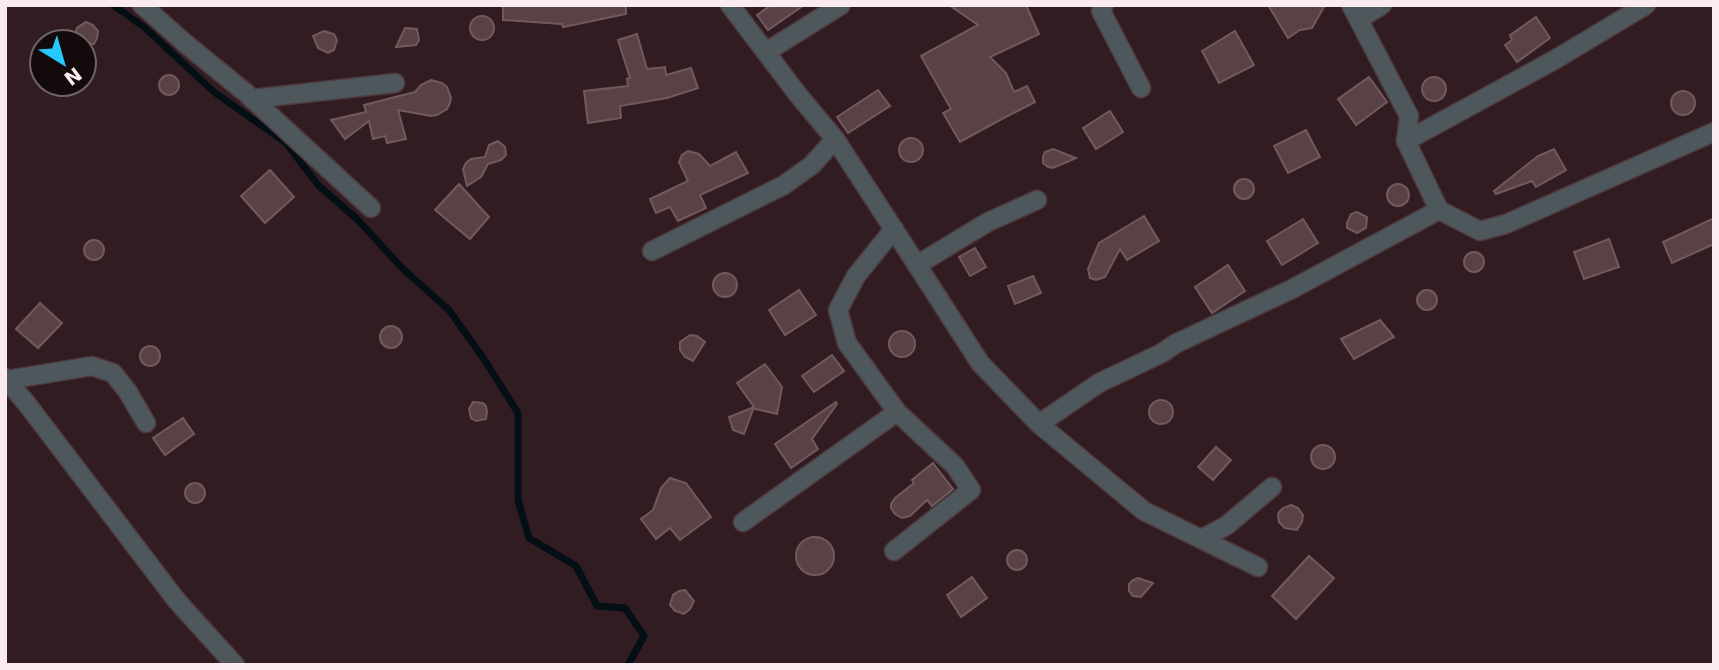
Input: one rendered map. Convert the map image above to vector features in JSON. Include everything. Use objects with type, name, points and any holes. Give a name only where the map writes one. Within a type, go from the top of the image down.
[{"type":"street","points":[[142,5],[252,99],[371,208]]},
{"type":"street","points":[[730,5],[835,139],[980,363],[1039,424],[1144,511],[1258,567]]},
{"type":"street","points":[[766,52],[841,5]]},
{"type":"street","points":[[1104,5],[1101,11],[1141,88]]},
{"type":"street","points":[[1382,5],[1355,12],[1409,116],[1406,141],[1439,210],[1480,231],[1506,225],[1714,132]]},
{"type":"street","points":[[1406,141],[1556,59],[1647,5]]},
{"type":"street","points":[[252,99],[395,83]]},
{"type":"street","points":[[652,251],[784,186],[812,165],[835,139]]},
{"type":"street","points":[[917,265],[988,222],[1037,200]]},
{"type":"street","points":[[1039,424],[1099,383],[1292,289],[1439,210]]},
{"type":"street","points":[[894,229],[856,276],[838,310],[847,343],[897,412],[955,466],[971,490],[894,551]]},
{"type":"street","points":[[6,379],[92,366],[113,373],[146,423]]},
{"type":"street","points":[[6,379],[177,601],[235,665]]},
{"type":"street","points":[[743,522],[897,412]]},
{"type":"street","points":[[1202,539],[1226,526],[1272,487]]},
{"type":"building","points":[[503,5],[626,5],[626,14],[563,27],[562,24],[503,20]]},
{"type":"building","points":[[771,5],[804,5],[768,30],[757,15]]},
{"type":"building","points":[[949,5],[1026,5],[1039,34],[990,57],[1006,73],[1014,92],[1027,86],[1035,102],[960,142],[943,113],[951,109],[921,56],[978,25]]},
{"type":"building","points":[[1268,5],[1325,5],[1312,28],[1300,30],[1288,38]]},
{"type":"building","points":[[482,16],[493,23],[494,28],[487,39],[482,40],[471,33],[470,28],[477,17]]},
{"type":"building","points":[[1536,17],[1550,38],[1517,62],[1505,45],[1512,40],[1510,35]]},
{"type":"building","points":[[86,22],[96,28],[77,28]]},
{"type":"building","points":[[405,28],[417,29],[419,40],[416,45],[396,47]]},
{"type":"building","points":[[324,31],[334,34],[337,40],[334,50],[328,53],[318,48],[313,36]]},
{"type":"building","points":[[1235,31],[1254,65],[1219,83],[1202,51]]},
{"type":"building","points":[[637,34],[647,69],[665,67],[666,75],[691,68],[698,88],[667,98],[620,106],[621,118],[588,123],[584,91],[628,86],[627,79],[630,78],[618,40]]},
{"type":"building","points":[[169,75],[176,78],[179,85],[176,92],[169,95],[162,92],[159,85],[162,78]]},
{"type":"building","points":[[1369,77],[1387,102],[1356,125],[1338,99]]},
{"type":"building","points":[[1434,77],[1442,81],[1446,89],[1442,97],[1434,101],[1426,97],[1422,89],[1426,81]]},
{"type":"building","points":[[431,80],[447,87],[450,103],[447,109],[431,116],[398,110],[406,139],[387,143],[385,136],[373,139],[369,121],[345,139],[331,120],[366,112],[364,105],[415,92]]},
{"type":"building","points":[[878,90],[890,106],[848,133],[837,117]]},
{"type":"building","points":[[1683,91],[1694,98],[1695,103],[1688,114],[1683,115],[1672,108],[1671,103],[1678,92]]},
{"type":"building","points":[[1110,111],[1123,132],[1096,149],[1083,128]]},
{"type":"building","points":[[1306,130],[1320,157],[1288,173],[1274,146]]},
{"type":"building","points":[[911,138],[922,145],[923,150],[916,161],[911,162],[900,155],[899,150],[906,139]]},
{"type":"building","points":[[498,141],[505,147],[506,155],[501,160],[488,164],[481,177],[467,186],[463,169],[466,163],[471,159],[485,157],[489,145]]},
{"type":"building","points":[[1053,149],[1076,158],[1053,168],[1048,167],[1043,163],[1043,157],[1045,152]]},
{"type":"building","points":[[1554,149],[1566,170],[1536,187],[1532,181],[1496,194],[1494,191],[1538,156]]},
{"type":"building","points":[[688,151],[699,154],[710,166],[736,152],[748,173],[700,195],[706,208],[678,221],[670,207],[656,213],[650,199],[688,181],[679,162],[682,155]]},
{"type":"building","points":[[270,170],[294,197],[265,223],[241,196]]},
{"type":"building","points":[[1244,179],[1251,182],[1254,189],[1251,196],[1244,199],[1237,196],[1234,189],[1237,182]]},
{"type":"building","points":[[459,184],[489,217],[470,239],[435,210]]},
{"type":"building","points":[[1398,184],[1406,187],[1409,195],[1406,203],[1398,206],[1390,203],[1387,195],[1390,187]]},
{"type":"building","points":[[1357,212],[1367,217],[1366,228],[1357,233],[1347,228],[1347,223],[1351,214]]},
{"type":"building","points":[[1144,216],[1159,241],[1127,260],[1120,249],[1105,277],[1096,280],[1090,278],[1088,269],[1099,243]]},
{"type":"building","points":[[1714,218],[1714,244],[1672,263],[1663,242]]},
{"type":"building","points":[[1303,219],[1318,243],[1282,265],[1267,241]]},
{"type":"building","points":[[1609,239],[1619,267],[1584,279],[1574,252]]},
{"type":"building","points":[[90,240],[98,240],[104,250],[98,260],[90,260],[84,254],[84,246]]},
{"type":"building","points":[[975,248],[986,267],[970,276],[959,257]]},
{"type":"building","points":[[1474,252],[1481,255],[1484,262],[1481,269],[1474,272],[1467,269],[1464,262],[1467,255]]},
{"type":"building","points":[[1228,265],[1245,291],[1212,313],[1195,287]]},
{"type":"building","points":[[725,273],[734,276],[737,285],[734,294],[725,297],[716,294],[713,285],[716,276]]},
{"type":"building","points":[[1033,276],[1041,293],[1015,304],[1008,286]]},
{"type":"building","points":[[799,290],[816,315],[785,335],[769,310]]},
{"type":"building","points":[[1427,290],[1434,293],[1437,300],[1434,307],[1427,310],[1420,307],[1417,300],[1420,293]]},
{"type":"building","points":[[40,303],[62,323],[38,348],[16,329]]},
{"type":"building","points":[[1380,320],[1394,337],[1354,359],[1341,339]]},
{"type":"building","points":[[391,326],[399,329],[402,337],[399,345],[391,348],[383,345],[380,337],[383,329]]},
{"type":"building","points":[[902,331],[911,335],[915,344],[911,353],[902,357],[893,353],[889,344],[893,335]]},
{"type":"building","points":[[690,335],[705,342],[693,361],[685,357],[680,350],[680,342]]},
{"type":"building","points":[[146,346],[154,346],[160,356],[154,366],[146,366],[140,360],[140,352]]},
{"type":"building","points":[[832,355],[844,371],[814,392],[802,376]]},
{"type":"building","points":[[765,364],[782,387],[777,414],[755,409],[737,383]]},
{"type":"building","points":[[1161,400],[1169,404],[1173,412],[1169,420],[1161,424],[1153,420],[1149,412],[1153,404]]},
{"type":"building","points":[[473,402],[486,406],[486,419],[476,421],[471,418],[469,409]]},
{"type":"building","points":[[836,402],[812,439],[818,449],[791,468],[775,444]]},
{"type":"building","points":[[754,407],[744,434],[733,430],[729,417]]},
{"type":"building","points":[[183,418],[194,434],[165,455],[153,438]]},
{"type":"building","points":[[1323,445],[1331,449],[1335,457],[1331,465],[1323,469],[1315,465],[1311,457],[1315,449]]},
{"type":"building","points":[[1216,447],[1231,460],[1213,480],[1198,467]]},
{"type":"building","points":[[933,463],[953,489],[932,506],[927,500],[910,516],[902,518],[895,514],[891,504],[895,498]]},
{"type":"building","points":[[670,478],[686,483],[711,517],[680,540],[670,528],[656,539],[641,519],[653,510],[661,488]]},
{"type":"building","points":[[191,483],[199,483],[205,493],[199,503],[191,503],[185,497],[185,489]]},
{"type":"building","points":[[1291,505],[1298,508],[1303,515],[1297,530],[1285,528],[1279,522],[1280,511]]},
{"type":"building","points":[[815,537],[828,543],[834,556],[828,569],[815,575],[802,569],[796,556],[802,543]]},
{"type":"building","points":[[1017,550],[1024,553],[1027,560],[1024,567],[1017,570],[1010,567],[1007,560],[1010,553]]},
{"type":"building","points":[[1309,556],[1334,578],[1296,619],[1272,596]]},
{"type":"building","points":[[972,577],[987,598],[961,617],[947,595]]},
{"type":"building","points":[[1138,578],[1153,583],[1141,597],[1133,596],[1129,591],[1129,584]]},
{"type":"building","points":[[685,590],[694,601],[684,614],[675,611],[670,605],[673,595]]},
{"type":"waterway","points":[[113,5],[144,27],[214,92],[286,143],[318,185],[358,220],[402,268],[449,310],[518,413],[518,500],[529,538],[576,566],[597,606],[625,608],[644,636],[628,665]]}]
